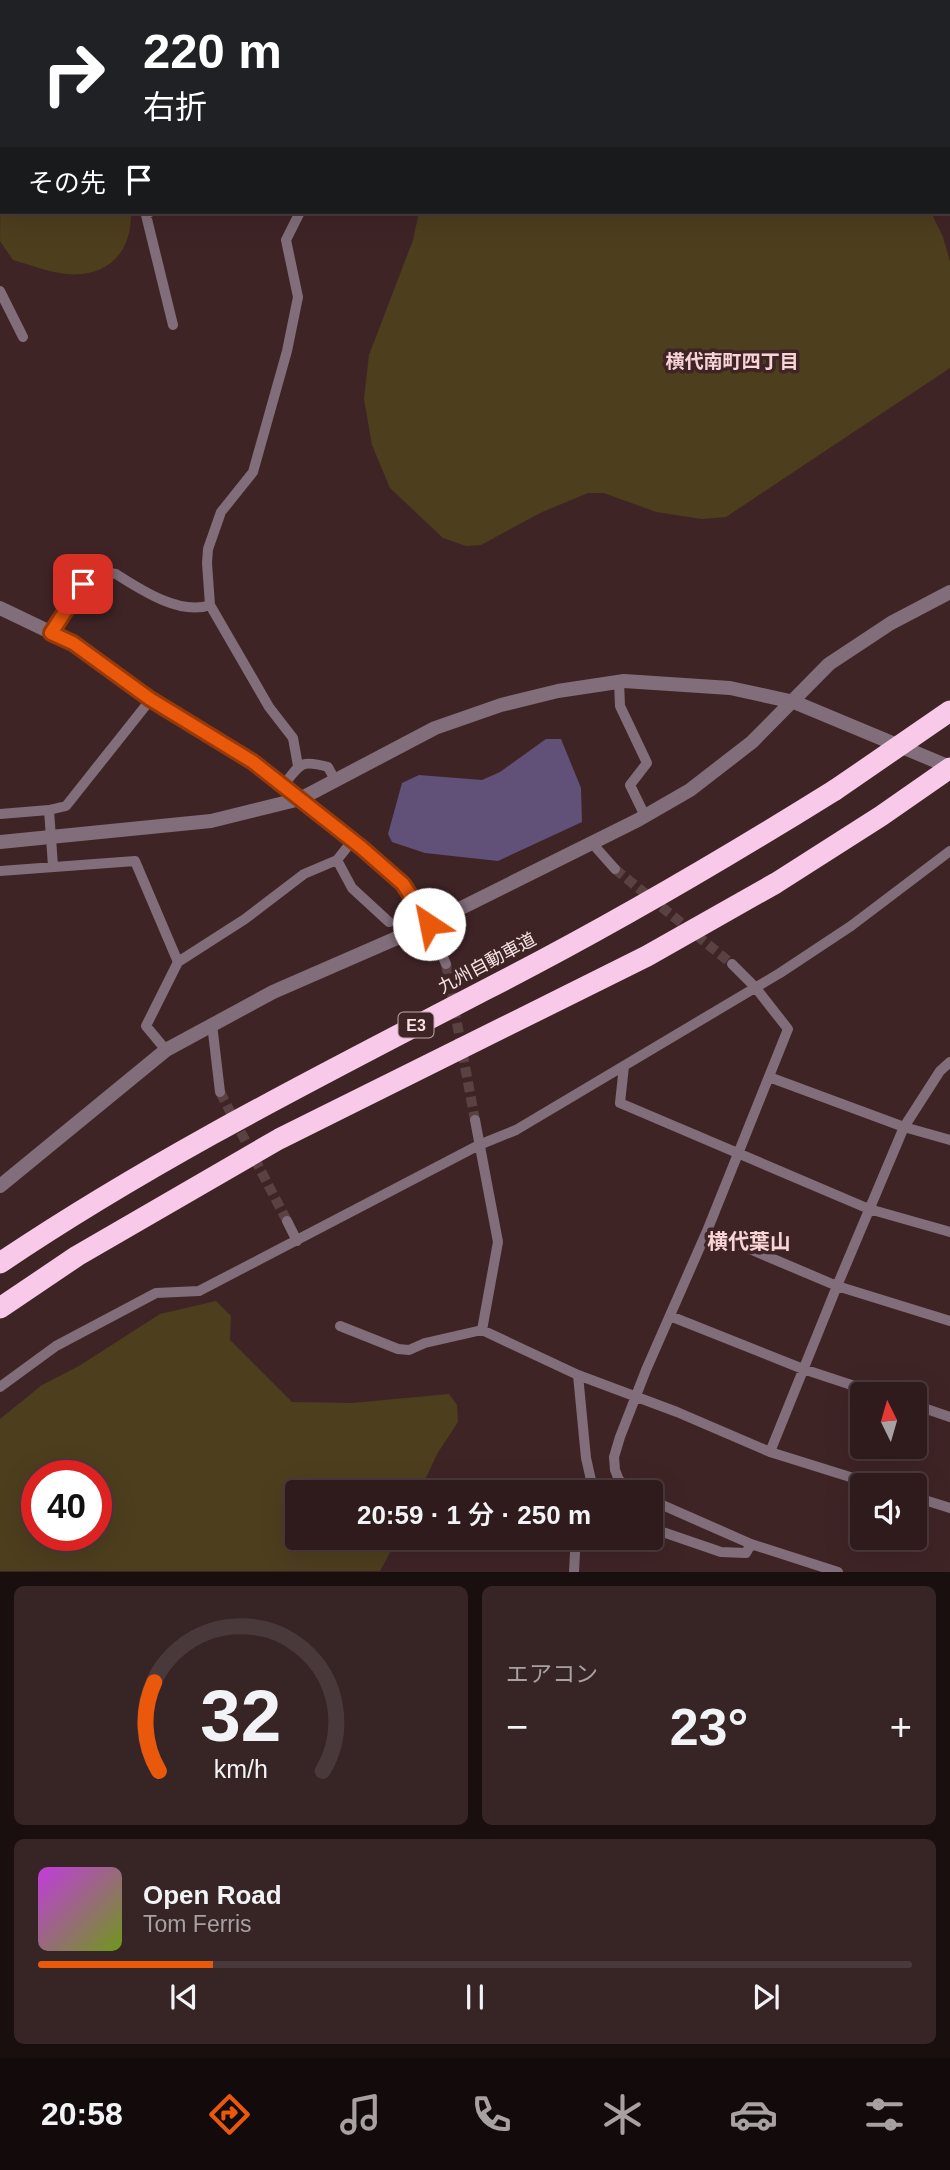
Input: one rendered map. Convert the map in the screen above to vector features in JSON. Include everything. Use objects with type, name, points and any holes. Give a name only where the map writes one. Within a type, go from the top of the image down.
[{"type":"highway","name":"九州自動車道","points":[[0,1263],[76,1212],[162,1161],[370,1048],[611,923],[738,850],[835,790],[950,711]]},
{"type":"highway","name":"E3","points":[[0,1308],[77,1256],[279,1139],[647,956],[776,883],[881,817],[950,768]]},
{"type":"highway","points":[[0,1318],[77,1256]]},
{"type":"street","points":[[147,214],[173,325]]},
{"type":"street","points":[[298,766],[293,738],[269,708],[210,605],[207,563],[208,550],[221,512],[253,472],[287,351],[298,297],[286,240],[299,214]]},
{"type":"street","points":[[0,291],[23,337]]},
{"type":"street","points":[[51,633],[83,584],[93,574],[116,574],[177,606],[198,610],[210,605]]},
{"type":"street","points":[[0,1186],[166,1050],[273,992],[429,924],[645,816],[690,790],[752,743],[829,664],[891,623],[950,592]]},
{"type":"street","points":[[0,608],[73,643],[150,699],[253,762],[300,799],[403,884],[429,924],[446,964]]},
{"type":"street","points":[[619,682],[620,706],[647,763],[630,785],[645,816]]},
{"type":"street","points":[[0,842],[211,821],[300,799],[435,728],[501,705],[558,691],[619,682],[730,688],[794,702],[950,768]]},
{"type":"street","points":[[0,814],[65,806],[150,699]]},
{"type":"street","points":[[283,786],[298,766],[311,762],[328,766],[335,780]]},
{"type":"street","points":[[49,810],[53,866]]},
{"type":"street","points":[[166,1050],[146,1026],[178,962],[245,919],[304,874],[337,860],[352,841]]},
{"type":"street","points":[[591,842],[615,869]]},
{"type":"street","points":[[0,1387],[56,1346],[156,1293],[199,1291],[479,1145],[516,1130],[755,987],[851,926],[950,851]]},
{"type":"street","points":[[337,860],[352,888],[389,922]]},
{"type":"street","points":[[0,871],[135,861],[178,962]]},
{"type":"street","points":[[620,1480],[615,1470],[614,1457],[635,1396],[707,1231],[788,1029],[755,987],[732,964]]},
{"type":"street","points":[[212,1024],[220,1092]]},
{"type":"street","points":[[770,1452],[836,1286],[904,1127],[940,1072],[950,1062]]},
{"type":"street","points":[[624,1066],[620,1103],[869,1209],[950,1232]]},
{"type":"street","points":[[769,1077],[904,1127],[950,1140]]},
{"type":"street","points":[[475,1120],[498,1242],[482,1330]]},
{"type":"street","points":[[286,1221],[297,1241]]},
{"type":"street","points":[[707,1231],[836,1286],[950,1321]]},
{"type":"street","points":[[670,1316],[803,1369],[850,1384]]},
{"type":"street","points":[[340,1326],[398,1349],[409,1350],[425,1343],[482,1330],[578,1375],[770,1452],[850,1477]]},
{"type":"street","points":[[578,1375],[586,1458],[591,1480]]},
{"type":"street","points":[[928,1409],[950,1417]]},
{"type":"street","points":[[927,1501],[950,1508]]},
{"type":"street","points":[[663,1505],[751,1544],[838,1572]]},
{"type":"street","points":[[663,1532],[721,1552],[746,1553],[751,1544]]},
{"type":"street","points":[[574,1572],[576,1550]]},
{"type":"shaded area","points":[[0,214],[131,214],[127,239],[122,250],[115,260],[94,272],[66,274],[13,260],[0,241]]},
{"type":"shaded area","points":[[419,214],[932,214],[943,237],[950,262],[950,368],[726,517],[702,519],[656,512],[604,493],[588,493],[540,513],[481,545],[466,546],[443,538],[390,488],[372,445],[364,399],[369,355],[413,240]]},
{"type":"shaded area","points":[[546,739],[561,739],[581,788],[582,822],[498,861],[425,853],[392,842],[388,834],[402,783],[419,775],[482,780],[500,772]]},
{"type":"shaded area","points":[[216,1301],[231,1316],[230,1340],[292,1402],[352,1403],[449,1394],[457,1405],[458,1422],[437,1454],[425,1480],[285,1480],[285,1550],[391,1550],[380,1571],[0,1571],[0,1419],[42,1385],[79,1366],[160,1314]]},
{"type":"tunnel","points":[[615,869],[732,964]]},
{"type":"tunnel","points":[[446,964],[475,1120]]},
{"type":"tunnel","points":[[220,1092],[287,1221]]},
{"type":"district","name":"横代南町四丁目","points":[[732,361]]},
{"type":"district","name":"横代葉山","points":[[749,1241]]},
{"type":"route","points":[[83,584],[51,633],[73,643],[150,699],[253,762],[403,884],[429,924]]}]
